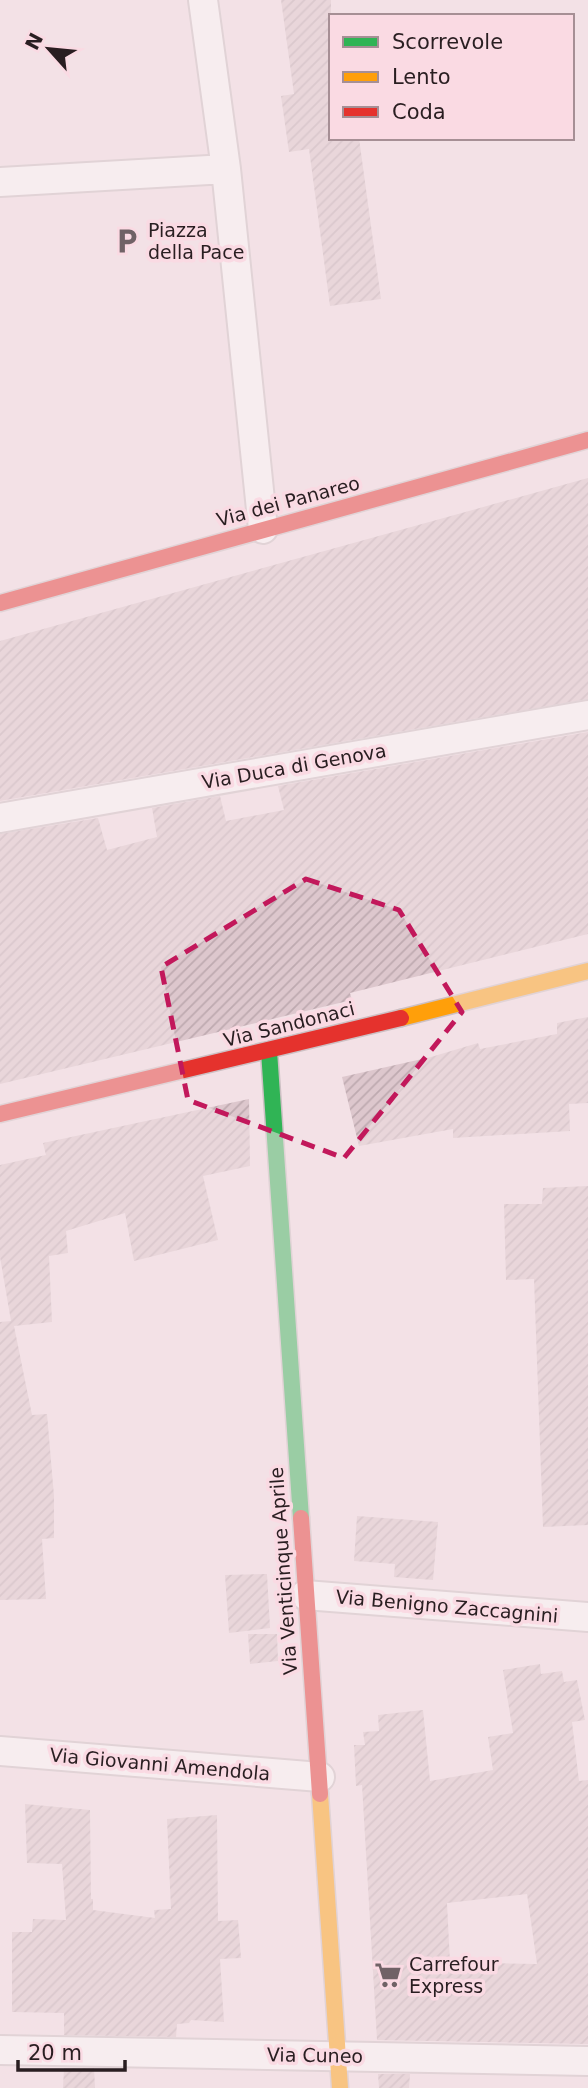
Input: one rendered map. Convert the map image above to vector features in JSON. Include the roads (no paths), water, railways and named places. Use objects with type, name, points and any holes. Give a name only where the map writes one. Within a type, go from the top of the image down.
[{"type":"street","points":[[203,0],[226,169],[263,529]]},
{"type":"street","points":[[0,182],[226,169]]},
{"type":"street","name":"Via dei Panareo","points":[[0,603],[588,440]]},
{"type":"street","name":"Via Duca di Genova","points":[[0,818],[588,715]]},
{"type":"street","name":"Via Sandonaci","points":[[0,1114],[269,1051],[588,971]]},
{"type":"street","name":"Via Venticinque Aprile","points":[[269,1051],[340,2088]]},
{"type":"street","name":"Via Benigno Zaccagnini","points":[[305,1595],[588,1617]]},
{"type":"street","name":"Via Giovanni Amendola","points":[[0,1751],[320,1777]]},
{"type":"street","name":"Via Cuneo","points":[[0,2050],[588,2061]]},
{"type":"place","name":"Piazza della Pace","points":[[127,241]]},
{"type":"place","name":"Carrefour Express","points":[[388,1975]]}]
